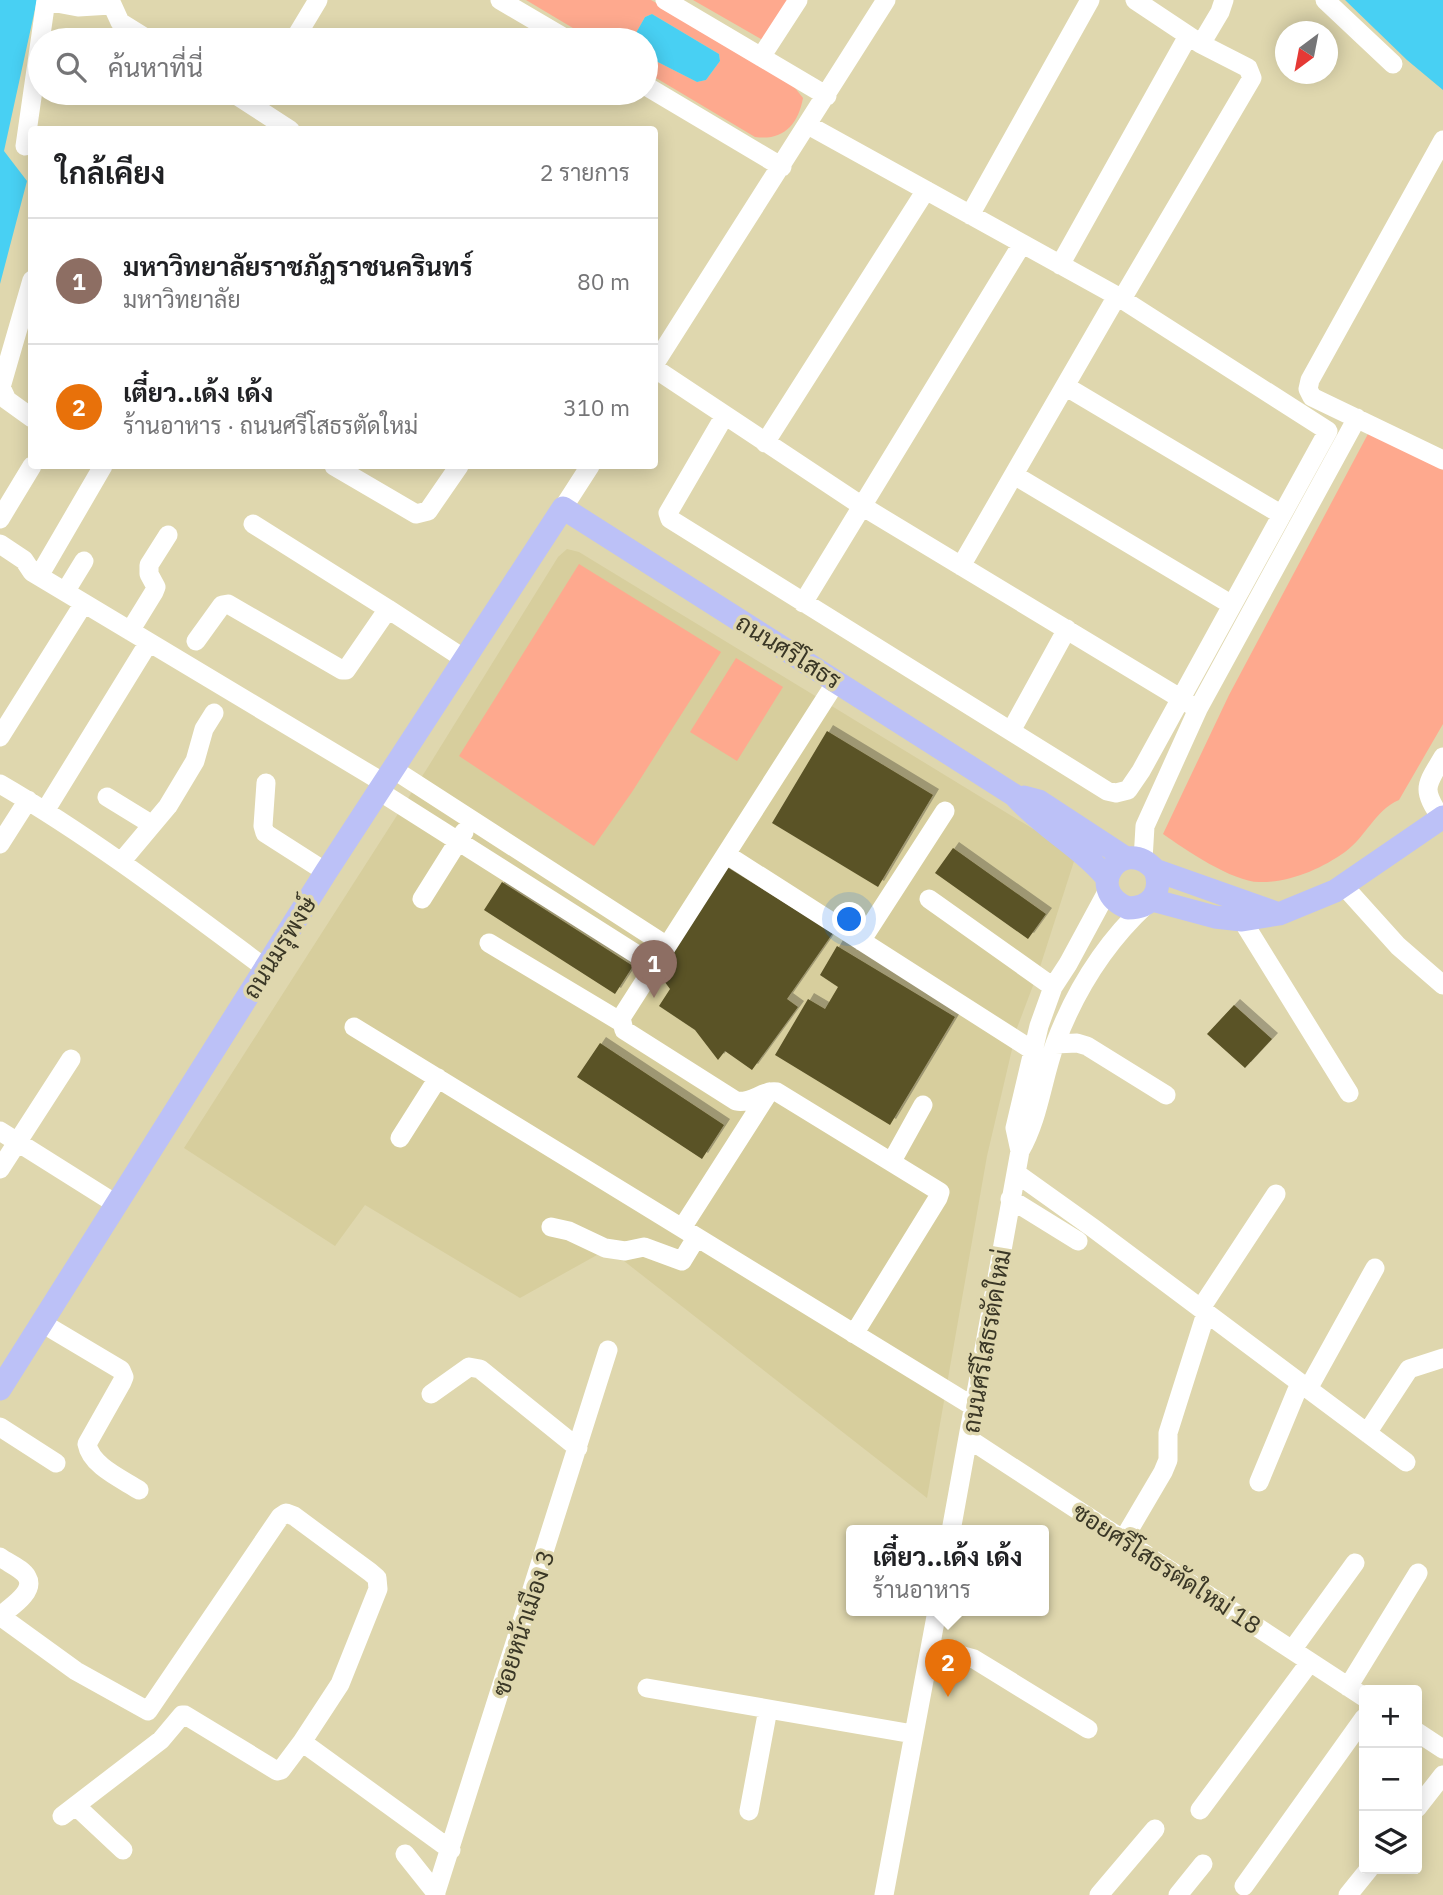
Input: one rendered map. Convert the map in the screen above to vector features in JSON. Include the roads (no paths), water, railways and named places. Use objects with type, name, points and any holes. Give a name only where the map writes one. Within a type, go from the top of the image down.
[{"type":"main road","name":"ถนนมรุพงษ์","points":[[0,1390],[326,872],[563,508]]},
{"type":"main road","name":"ถนนศรีโสธร","points":[[563,508],[1014,795],[1031,814],[1093,861],[1108,884]]},
{"type":"main road","name":"ถนนศรีโสธร","points":[[1014,795],[1039,801],[1141,863],[1279,914]]},
{"type":"main road","points":[[1149,902],[1215,917],[1242,920],[1279,914],[1335,891],[1440,823]]},
{"type":"main road","points":[[1118,862],[1141,863],[1158,886],[1149,902],[1137,908],[1119,905],[1112,899],[1108,884],[1118,862]]},
{"type":"street","points":[[300,28],[318,0]]},
{"type":"street","points":[[499,0],[547,28]]},
{"type":"street","points":[[664,0],[827,96]]},
{"type":"street","points":[[761,57],[797,0]]},
{"type":"street","points":[[658,360],[886,0]]},
{"type":"street","points":[[971,215],[1090,0]]},
{"type":"street","points":[[961,566],[1065,386],[1252,78],[1248,68],[1195,40],[1135,0]]},
{"type":"street","points":[[1060,265],[1195,40],[1220,12],[1224,0]]},
{"type":"street","points":[[1325,0],[1393,64]]},
{"type":"street","points":[[42,28],[46,1],[78,7],[110,3],[120,22],[130,28]]},
{"type":"street","points":[[658,93],[782,167]]},
{"type":"street","points":[[25,146],[31,105]]},
{"type":"street","points":[[264,105],[286,126]]},
{"type":"street","points":[[725,415],[667,513],[670,519],[1107,791],[1122,793],[1128,790],[1141,771],[1328,431],[1119,298],[808,125]]},
{"type":"street","points":[[1443,141],[1310,380],[1308,389],[1312,397],[1443,460]]},
{"type":"street","points":[[765,443],[926,190]]},
{"type":"street","points":[[803,603],[1022,244]]},
{"type":"street","points":[[28,294],[1,387],[7,400],[28,415]]},
{"type":"street","points":[[658,369],[862,506],[1198,709]]},
{"type":"street","points":[[1065,386],[1282,515]]},
{"type":"street","points":[[1141,863],[1145,826],[1198,709],[1357,418]]},
{"type":"street","points":[[0,520],[30,469]]},
{"type":"street","points":[[39,576],[101,469]]},
{"type":"street","points":[[339,469],[416,514],[428,511],[457,469]]},
{"type":"street","points":[[563,508],[588,469]]},
{"type":"street","points":[[1014,475],[1233,605]]},
{"type":"street","points":[[253,524],[463,658]]},
{"type":"street","points":[[130,631],[156,587],[149,574],[149,565],[168,535]]},
{"type":"street","points":[[0,544],[17,555],[32,572],[65,592],[385,781],[472,820],[667,946]]},
{"type":"street","points":[[65,592],[84,561]]},
{"type":"street","points":[[0,737],[84,603]]},
{"type":"street","points":[[195,641],[222,605],[228,604],[346,670],[388,609]]},
{"type":"street","points":[[1010,731],[1067,629]]},
{"type":"street","points":[[45,811],[149,642]]},
{"type":"street","points":[[836,682],[621,1018],[621,1023],[624,1030],[736,1101],[751,1101],[770,1091],[777,1092],[940,1192],[854,1334]]},
{"type":"street","points":[[121,862],[168,806],[195,761],[204,729],[214,713]]},
{"type":"street","points":[[1440,823],[1428,800],[1427,785],[1443,757]]},
{"type":"street","points":[[385,781],[458,841],[655,966]]},
{"type":"street","points":[[266,783],[263,826],[265,833],[326,872]]},
{"type":"street","points":[[0,784],[121,862],[265,968]]},
{"type":"street","points":[[107,797],[151,824]]},
{"type":"street","points":[[0,845],[28,800]]},
{"type":"street","points":[[860,942],[945,811]]},
{"type":"street","points":[[422,899],[472,820]]},
{"type":"street","points":[[727,855],[1032,1051]]},
{"type":"street","name":"ถนนศรีโสธรตัดใหม่","points":[[1020,1151],[1015,1128],[1032,1051],[1053,987],[1068,964],[1108,884]]},
{"type":"street","points":[[1343,884],[1398,946],[1443,985]]},
{"type":"street","points":[[929,899],[1053,987]]},
{"type":"street","name":"ถนนศรีโสธรตัดใหม่","points":[[952,1525],[1020,1151],[1032,1130],[1055,1044],[1093,967],[1124,925],[1149,902]]},
{"type":"street","points":[[1242,920],[1349,1093]]},
{"type":"street","points":[[489,943],[621,1023]]},
{"type":"street","points":[[354,1027],[974,1407]]},
{"type":"street","points":[[1055,1044],[1077,1043],[1087,1046],[1166,1095]]},
{"type":"street","points":[[0,1169],[71,1059]]},
{"type":"street","points":[[400,1138],[438,1078]]},
{"type":"street","points":[[551,1227],[569,1231],[605,1248],[625,1251],[644,1247],[682,1261],[689,1233],[770,1091]]},
{"type":"street","points":[[892,1161],[923,1105]]},
{"type":"street","points":[[0,1131],[117,1204]]},
{"type":"street","points":[[1016,1173],[1406,1462]]},
{"type":"street","points":[[1123,1540],[1168,1460],[1168,1433],[1203,1310],[1276,1194]]},
{"type":"street","points":[[1010,1199],[1078,1241]]},
{"type":"street","points":[[1259,1482],[1304,1386],[1375,1268]]},
{"type":"street","points":[[42,1323],[121,1370],[124,1377],[122,1382],[87,1444],[88,1451],[94,1460],[139,1490]]},
{"type":"street","name":"ซอยหน้าเมือง 3","points":[[435,1894],[608,1350]]},
{"type":"street","points":[[1367,1433],[1409,1369],[1443,1358]]},
{"type":"street","points":[[431,1394],[469,1367],[480,1369],[578,1448]]},
{"type":"street","points":[[0,1427],[56,1463]]},
{"type":"street","name":"ซอยศรีโสธรตัดใหม่ 18","points":[[969,1439],[1356,1692]]},
{"type":"street","points":[[123,1850],[69,1811],[161,1740],[182,1715],[188,1715],[277,1771],[281,1770],[340,1684],[378,1589],[377,1578],[294,1516],[286,1513],[280,1517],[148,1712]]},
{"type":"street","points":[[0,1557],[27,1576],[29,1582],[24,1594],[3,1608],[76,1671],[174,1727]]},
{"type":"street","points":[[1292,1650],[1354,1563]]},
{"type":"street","points":[[1356,1692],[1418,1573]]},
{"type":"street","points":[[884,1895],[936,1616]]},
{"type":"street","points":[[928,1662],[963,1656],[974,1659],[1088,1729]]},
{"type":"street","points":[[1200,1810],[1310,1662]]},
{"type":"street","points":[[647,1688],[913,1734]]},
{"type":"street","points":[[749,1811],[768,1709]]},
{"type":"street","points":[[1244,1886],[1359,1725]]},
{"type":"street","points":[[1422,1735],[1443,1749]]},
{"type":"street","points":[[302,1742],[451,1850]]},
{"type":"street","points":[[1422,1802],[1443,1775]]},
{"type":"street","points":[[1098,1895],[1155,1829]]},
{"type":"street","points":[[405,1854],[435,1894]]},
{"type":"street","points":[[1178,1895],[1203,1864]]},
{"type":"street","points":[[1348,1895],[1365,1874]]},
{"type":"water","points":[[0,0],[37,0],[31,28],[28,28],[28,41],[4,151],[27,181],[0,284]]},
{"type":"water","points":[[1345,0],[1443,0],[1443,90],[1407,60]]},
{"type":"water","points":[[652,14],[719,54],[720,61],[706,80],[697,82],[658,62],[658,28],[639,28],[645,17]]},
{"type":"place","name":"มหาวิทยาลัยราชภัฏราชนครินทร์","points":[[654,998]]},
{"type":"place","name":"เตี๋ยว..เด้ง เด้ง","points":[[948,1697]]}]
